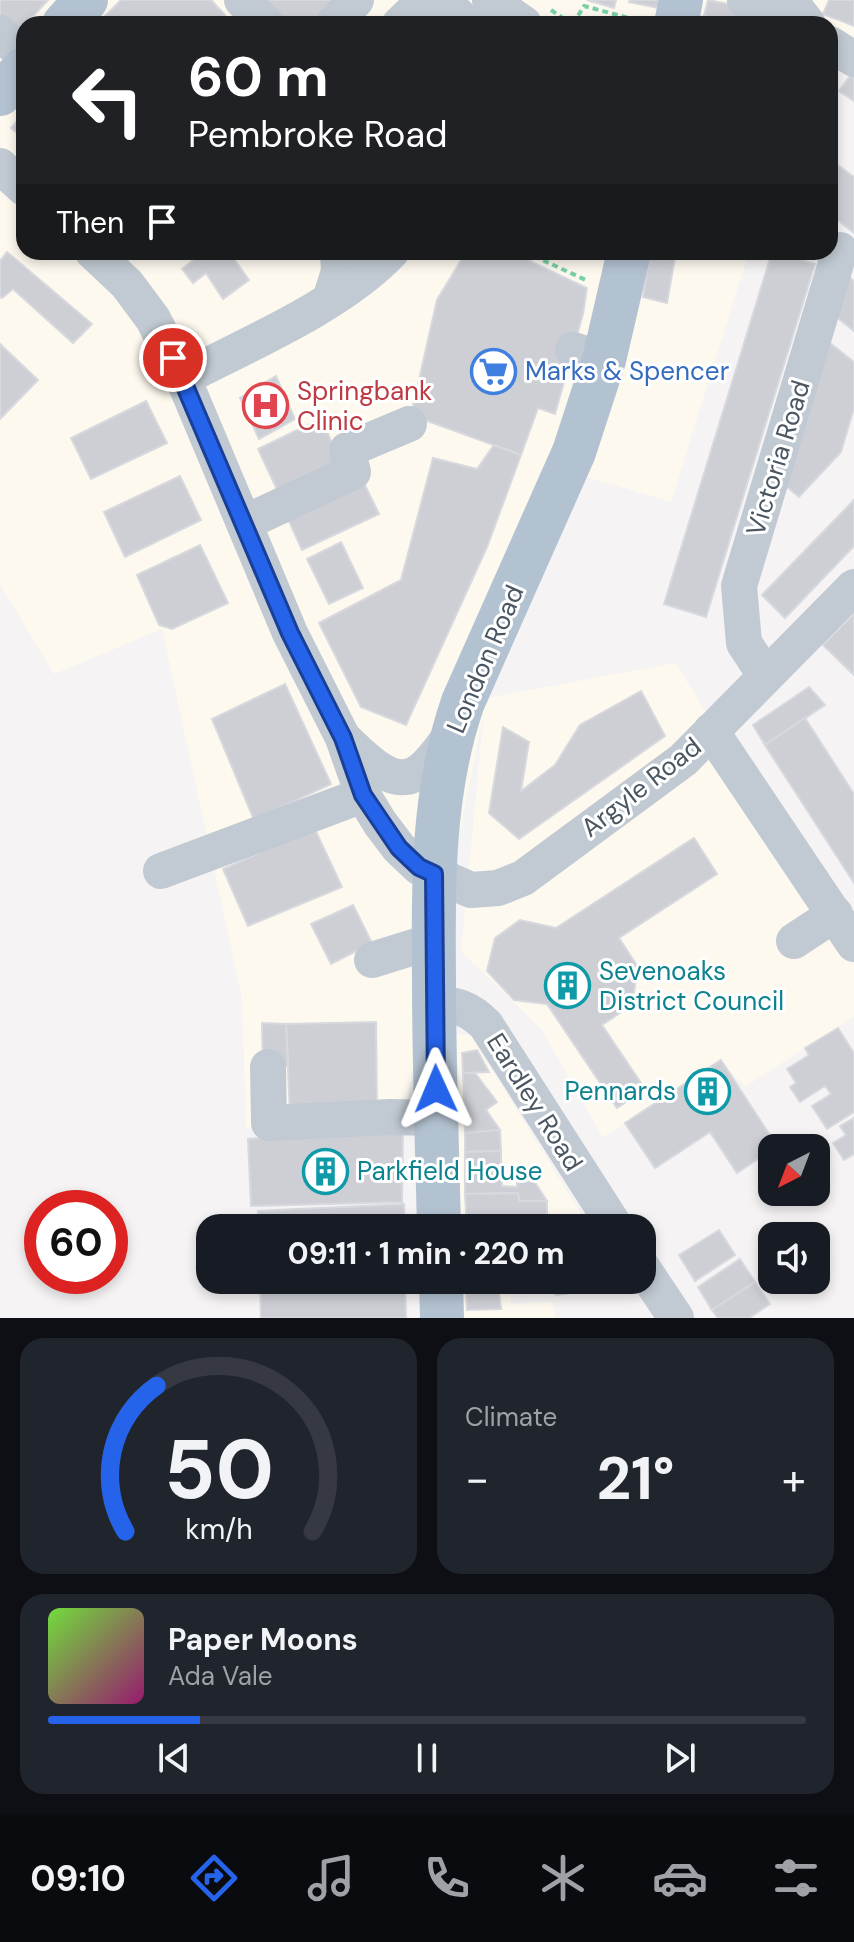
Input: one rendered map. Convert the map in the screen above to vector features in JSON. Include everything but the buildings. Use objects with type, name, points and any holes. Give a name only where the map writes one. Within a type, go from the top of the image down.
[{"type":"main road","points":[[71,16],[86,0]]},
{"type":"main road","points":[[0,94],[16,77]]},
{"type":"main road","name":"London Road","points":[[439,1214],[434,874],[440,797],[452,734],[463,702],[574,452],[589,355],[626,260]]},
{"type":"main road","points":[[441,1294],[442,1318]]},
{"type":"street","points":[[242,0],[258,16]]},
{"type":"street","points":[[341,16],[356,0]]},
{"type":"street","points":[[408,16],[425,0]]},
{"type":"street","points":[[442,0],[459,16]]},
{"type":"street","points":[[490,0],[513,16]]},
{"type":"street","points":[[745,0],[797,10],[802,16]]},
{"type":"street","points":[[0,33],[16,48]]},
{"type":"street","points":[[0,166],[16,181]]},
{"type":"street","name":"Victoria Road","points":[[765,675],[744,643],[739,586],[841,251]]},
{"type":"street","points":[[102,260],[127,284],[153,319],[183,378],[290,633],[343,738],[371,764],[399,777],[412,776],[422,770],[452,734]]},
{"type":"street","points":[[330,300],[339,271],[338,260]]},
{"type":"street","points":[[183,378],[330,300],[373,260]]},
{"type":"street","points":[[244,523],[353,472],[347,450],[409,424]]},
{"type":"street","name":"Argyle Road","points":[[343,738],[363,795],[399,848],[419,867],[471,890],[483,891],[510,885],[683,760],[854,587]]},
{"type":"street","points":[[711,731],[845,929],[794,941]]},
{"type":"street","points":[[161,871],[363,795]]},
{"type":"street","points":[[372,960],[433,941]]},
{"type":"street","name":"Eardley Road","points":[[434,1003],[463,1007],[486,1025],[607,1214]]},
{"type":"street","points":[[268,1067],[269,1123],[436,1118]]},
{"type":"street","points":[[656,1288],[676,1318]]},
{"type":"path","points":[[578,16],[584,6],[621,16]]},
{"type":"path","points":[[539,260],[589,281]]},
{"type":"shaded area","points":[[0,0],[854,0],[854,41],[838,32],[838,16],[803,16],[772,7],[771,16],[16,16],[16,260],[747,260],[671,502],[587,477],[486,698],[675,663],[835,914],[854,955],[854,1016],[745,1087],[720,1060],[603,1138],[542,1030],[461,951],[484,711],[402,1125],[246,1128],[242,998],[162,629],[54,674],[0,585]]},
{"type":"shaded area","points":[[456,1034],[470,1035],[581,1214],[460,1214]]},
{"type":"shaded area","points":[[461,1294],[510,1294],[511,1304],[552,1302],[555,1318],[462,1318]]},
{"type":"place","name":"Marks & Spencer","points":[[494,371]]},
{"type":"place","name":"Springbank Clinic","points":[[266,406]]},
{"type":"place","name":"Sevenoaks District Council","points":[[568,986]]},
{"type":"place","name":"Pennards","points":[[707,1091]]},
{"type":"place","name":"Parkfield House","points":[[326,1171]]},
{"type":"route","points":[[173,358],[290,633],[343,738],[363,795],[399,848],[419,867],[434,874],[436,1089]]}]
